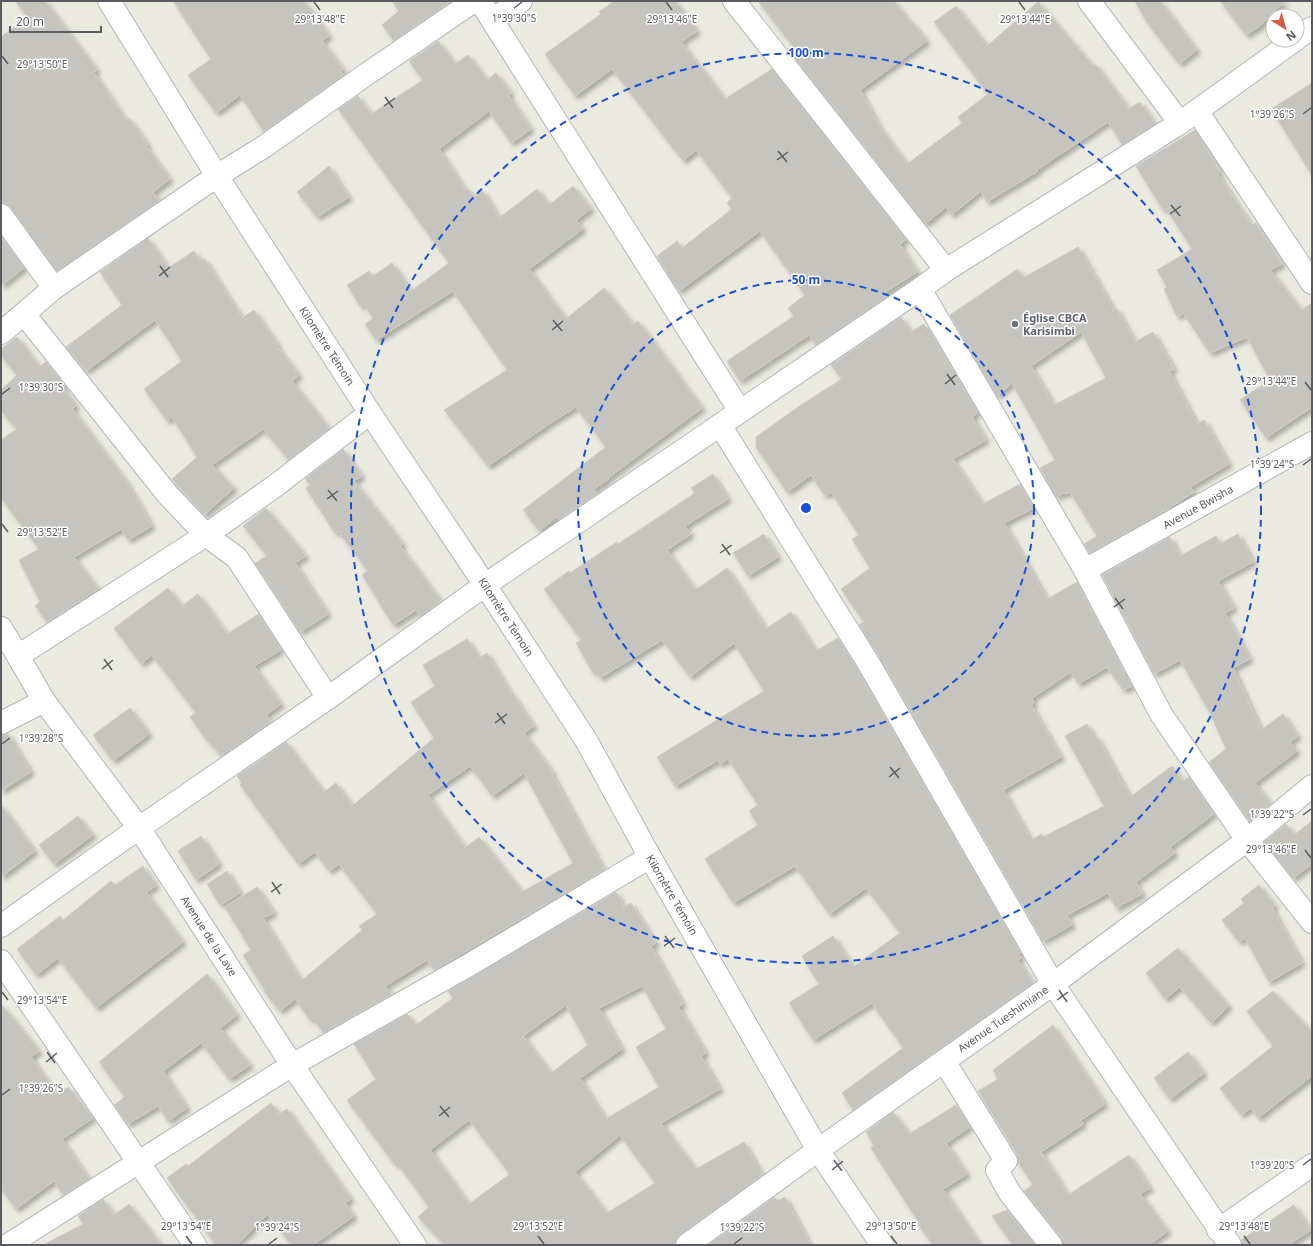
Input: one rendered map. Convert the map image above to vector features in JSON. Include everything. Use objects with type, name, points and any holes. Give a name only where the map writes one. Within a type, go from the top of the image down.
[{"type":"street","name":"Kilomètre Témoin","points":[[109,1],[217,176],[370,413],[486,585],[586,740],[650,857],[818,1150],[882,1245]]},
{"type":"street","points":[[1,333],[54,288],[217,176],[265,146],[474,1]]},
{"type":"street","points":[[480,1],[740,411]]},
{"type":"street","points":[[492,20],[521,1]]},
{"type":"street","points":[[734,1],[946,270]]},
{"type":"street","points":[[1090,1],[1180,123]]},
{"type":"street","points":[[1,926],[328,698],[486,585],[740,411],[920,290],[946,270],[1180,123],[1284,48]]},
{"type":"street","points":[[1197,111],[1312,283]]},
{"type":"street","points":[[1,215],[54,288]]},
{"type":"street","points":[[920,290],[1085,570],[1162,714],[1246,840],[1312,922]]},
{"type":"street","points":[[24,314],[168,495],[206,535],[237,558],[328,698]]},
{"type":"street","points":[[18,656],[206,535],[275,486],[370,413]]},
{"type":"street","points":[[720,425],[869,664],[1053,984],[1224,1237],[1312,1166]]},
{"type":"street","name":"Avenue Bwisha","points":[[1085,570],[1312,443]]},
{"type":"street","name":"Avenue de la Lave","points":[[1,628],[44,701],[140,828],[292,1065],[415,1245]]},
{"type":"street","points":[[1,723],[44,701]]},
{"type":"street","name":"Avenue Tueshimiane","points":[[687,1245],[818,1150],[1053,984],[1246,840],[1312,786]]},
{"type":"street","points":[[8,1245],[292,1065],[469,965],[650,857]]},
{"type":"street","points":[[1,961],[195,1245]]},
{"type":"street","points":[[944,1061],[1006,1161],[997,1170],[1009,1192],[1051,1245]]},
{"type":"building","points":[[15,1],[45,1],[97,70],[94,73],[126,120],[129,118],[148,145],[146,146],[170,179],[153,192],[159,201],[57,271],[11,208],[6,204],[1,203],[1,37],[27,17]]},
{"type":"building","points":[[173,1],[304,1],[329,36],[322,41],[343,69],[340,70],[343,75],[264,132],[240,95],[216,113],[188,75],[211,59]]},
{"type":"building","points":[[392,1],[452,1],[394,41],[382,25],[399,11]]},
{"type":"building","points":[[614,1],[675,1],[697,31],[681,42],[725,99],[772,69],[906,239],[900,245],[917,272],[884,293],[886,297],[816,345],[809,335],[740,381],[727,361],[794,316],[788,308],[805,295],[760,231],[679,291],[674,284],[657,256],[677,241],[682,248],[732,209],[727,203],[732,198],[696,150],[683,161],[612,69],[575,96],[545,54],[601,14],[599,12]]},
{"type":"building","points":[[758,1],[894,1],[927,41],[860,90],[879,126],[907,164],[962,123],[958,117],[988,94],[934,22],[956,6],[987,46],[1038,2],[1093,66],[1095,64],[1129,109],[1140,102],[1155,124],[1122,145],[1108,122],[1037,170],[1038,171],[987,202],[981,191],[951,215],[946,207],[925,224],[793,56],[798,53]]},
{"type":"building","points":[[1135,1],[1160,1],[1197,50],[1179,64],[1146,21]]},
{"type":"building","points":[[1220,1],[1285,1],[1278,8],[1265,8],[1265,21],[1246,35]]},
{"type":"building","points":[[438,41],[455,64],[468,55],[487,80],[496,73],[511,93],[508,95],[531,129],[511,143],[489,111],[439,149],[466,191],[468,189],[474,197],[483,191],[499,218],[537,189],[549,205],[573,186],[591,209],[576,220],[583,229],[529,269],[566,319],[604,288],[633,324],[638,321],[702,408],[594,489],[598,493],[559,520],[557,517],[539,531],[523,510],[606,447],[576,407],[488,466],[444,410],[507,370],[453,291],[376,340],[365,324],[373,318],[364,304],[360,306],[347,285],[369,271],[373,276],[392,263],[411,291],[449,263],[338,109],[358,96],[371,114],[423,80],[409,61]]},
{"type":"building","points":[[1312,83],[1312,175],[1271,109]]},
{"type":"building","points":[[1195,130],[1220,172],[1218,174],[1251,225],[1256,223],[1282,264],[1270,270],[1301,310],[1312,303],[1312,407],[1266,438],[1240,400],[1270,380],[1247,337],[1210,353],[1183,313],[1177,317],[1164,289],[1167,287],[1157,270],[1192,249],[1166,208],[1163,210],[1136,166]]},
{"type":"building","points":[[329,166],[349,197],[317,217],[297,192]]},
{"type":"building","points":[[1,236],[24,268],[1,286]]},
{"type":"building","points":[[148,238],[168,268],[194,251],[200,261],[204,258],[242,318],[254,310],[278,345],[277,346],[299,375],[292,381],[329,429],[289,460],[263,429],[212,465],[234,488],[204,515],[172,479],[197,457],[172,417],[167,421],[144,389],[182,361],[155,320],[86,371],[66,347],[122,305],[100,272]]},
{"type":"building","points":[[1078,247],[1114,310],[1117,309],[1135,342],[1153,332],[1174,369],[1169,371],[1197,424],[1204,420],[1229,464],[1190,487],[1194,492],[1166,510],[1090,553],[1084,544],[1097,536],[1070,492],[1056,497],[1040,468],[1055,460],[1012,383],[997,396],[950,315],[1018,269],[1023,278]],"holes":[[[1081,332],[1106,378],[1054,405],[1031,366]]]},
{"type":"building","points":[[901,317],[911,332],[924,324],[928,330],[929,329],[978,412],[972,417],[986,440],[953,459],[983,504],[1020,484],[1034,508],[1004,523],[1047,599],[1077,582],[1132,686],[1123,690],[1107,667],[1078,684],[1071,672],[1032,698],[1034,703],[1031,705],[1061,757],[1003,790],[1031,840],[1042,834],[1043,837],[1104,806],[1065,736],[1087,724],[1095,738],[1097,737],[1130,797],[1172,766],[1183,781],[1189,777],[1214,814],[1170,847],[1175,853],[1136,882],[1142,894],[1116,908],[1108,893],[1067,915],[1072,925],[1043,941],[880,658],[859,625],[864,622],[841,589],[870,568],[852,539],[859,535],[831,492],[825,496],[811,475],[787,492],[756,447],[756,437],[801,405],[842,379],[831,365]]},
{"type":"building","points":[[17,337],[39,367],[46,362],[65,386],[63,388],[76,406],[72,409],[126,481],[152,526],[128,540],[121,529],[74,557],[98,589],[47,622],[35,606],[40,602],[19,560],[39,549],[1,498],[1,440],[17,429],[1,411],[1,390],[17,375],[1,356],[1,349]]},
{"type":"building","points":[[343,449],[362,476],[354,481],[403,544],[400,546],[441,601],[420,616],[416,610],[393,625],[362,575],[368,571],[338,531],[335,533],[306,488],[310,485],[305,479]]},
{"type":"building","points":[[713,474],[728,499],[685,526],[691,534],[667,550],[695,590],[727,568],[766,629],[791,612],[816,651],[838,638],[858,670],[1021,953],[1018,954],[1021,958],[1018,960],[1033,983],[853,1110],[842,1093],[903,1048],[872,1003],[813,1040],[789,1003],[819,984],[802,956],[833,936],[853,967],[900,933],[866,888],[829,914],[795,866],[733,903],[705,859],[758,825],[749,811],[758,805],[728,759],[720,764],[718,760],[675,786],[657,757],[764,691],[734,643],[690,677],[662,640],[600,678],[595,671],[593,673],[576,643],[581,640],[544,589],[569,571],[570,573],[617,542],[618,544],[695,493],[691,488]]},
{"type":"building","points":[[266,508],[306,556],[295,563],[328,614],[300,632],[255,563],[267,556],[243,526]]},
{"type":"building","points":[[764,534],[778,557],[748,576],[733,553]]},
{"type":"building","points":[[1238,534],[1253,562],[1218,581],[1234,608],[1225,613],[1250,659],[1233,668],[1261,730],[1283,714],[1298,736],[1290,742],[1297,751],[1255,783],[1271,804],[1250,822],[1209,762],[1226,749],[1211,715],[1180,660],[1154,674],[1102,575],[1170,537],[1180,556],[1216,536],[1220,544]]},
{"type":"building","points":[[168,588],[182,606],[198,594],[227,634],[259,614],[281,650],[254,666],[281,704],[266,715],[271,722],[221,756],[209,743],[190,717],[196,713],[152,655],[141,664],[114,628]]},
{"type":"building","points":[[467,639],[479,658],[487,653],[511,694],[512,693],[534,726],[524,733],[553,773],[552,774],[604,870],[434,970],[427,960],[385,986],[392,994],[323,1033],[313,1018],[310,1020],[295,999],[280,1011],[269,998],[243,955],[251,950],[225,907],[257,887],[274,913],[263,918],[301,981],[362,930],[359,926],[377,914],[339,864],[329,871],[315,852],[298,864],[240,785],[242,783],[237,776],[286,742],[324,792],[336,783],[352,806],[434,738],[411,702],[435,686],[423,665]],"holes":[[[470,766],[492,796],[524,773],[573,863],[522,892],[479,837],[465,848],[428,795]]]},
{"type":"building","points":[[130,708],[149,734],[113,761],[93,735]]},
{"type":"building","points":[[8,734],[31,772],[1,791],[1,735]]},
{"type":"building","points":[[1,805],[35,851],[1,877]]},
{"type":"building","points":[[78,816],[93,835],[54,864],[39,845]]},
{"type":"building","points":[[1312,821],[1312,864],[1293,878],[1264,842],[1286,824],[1294,835]]},
{"type":"building","points":[[201,836],[219,864],[196,880],[178,851]]},
{"type":"building","points":[[143,866],[156,886],[146,892],[183,942],[96,1008],[58,958],[36,975],[17,949],[60,916],[63,920],[111,881],[115,885]]},
{"type":"building","points":[[227,871],[240,893],[220,905],[207,884]]},
{"type":"building","points":[[1259,885],[1275,906],[1272,908],[1302,963],[1269,982],[1245,938],[1239,942],[1222,920],[1244,903],[1241,899]]},
{"type":"building","points":[[616,892],[624,907],[631,903],[656,943],[651,946],[683,1004],[678,1006],[706,1053],[701,1056],[720,1089],[661,1123],[696,1169],[744,1142],[762,1175],[680,1235],[676,1240],[675,1245],[445,1245],[418,1217],[429,1207],[397,1163],[395,1165],[347,1100],[376,1079],[354,1044],[407,1014],[416,1025],[453,998],[448,991]],"holes":[[[642,986],[666,1029],[636,1047],[659,1087],[606,1119],[580,1078],[622,1049],[599,1008]],[[566,1005],[588,1045],[551,1073],[523,1036]],[[469,1120],[510,1174],[469,1204],[430,1150]],[[620,1135],[655,1183],[607,1213],[575,1172]]]},
{"type":"building","points":[[1178,948],[1229,1006],[1211,1023],[1180,987],[1165,999],[1146,973]]},
{"type":"building","points":[[207,974],[237,1015],[220,1028],[250,1065],[229,1079],[201,1043],[163,1071],[187,1108],[168,1121],[158,1106],[128,1124],[114,1105],[125,1097],[99,1062]]},
{"type":"building","points":[[1273,991],[1312,1032],[1312,1076],[1258,1118],[1251,1108],[1241,1115],[1220,1088],[1273,1046],[1247,1011]]},
{"type":"building","points":[[1,1004],[39,1051],[31,1057],[57,1095],[68,1087],[93,1118],[62,1139],[89,1179],[63,1195],[54,1181],[16,1209],[1,1189]]},
{"type":"building","points":[[1053,1025],[1105,1104],[1081,1120],[1083,1124],[1041,1152],[1068,1195],[1129,1155],[1150,1188],[1140,1194],[1168,1231],[1149,1245],[1063,1245],[1061,1237],[1024,1191],[1033,1185],[1018,1162],[1017,1154],[978,1091],[998,1079],[993,1070]]},
{"type":"building","points":[[1188,1052],[1204,1073],[1170,1099],[1154,1078]]},
{"type":"building","points":[[271,1103],[279,1114],[287,1109],[351,1199],[345,1203],[354,1216],[313,1245],[291,1245],[268,1214],[236,1245],[216,1245],[167,1178],[186,1164],[188,1166]]},
{"type":"building","points":[[956,1105],[970,1127],[946,1143],[967,1174],[943,1189],[980,1245],[933,1245],[918,1224],[919,1223],[871,1148],[874,1146],[866,1132],[893,1112],[909,1134]]},
{"type":"building","points":[[775,1197],[777,1201],[785,1197],[810,1245],[708,1245]]},
{"type":"building","points":[[103,1199],[114,1215],[129,1204],[161,1245],[43,1245],[83,1224],[78,1216]]},
{"type":"building","points":[[1294,1205],[1311,1230],[1288,1245],[1242,1245],[1241,1240]]},
{"type":"building","points":[[1007,1210],[1035,1245],[1013,1245],[992,1216]]},
{"type":"place","name":"Église CBCA Karisimbi","points":[[1015,324]]}]
